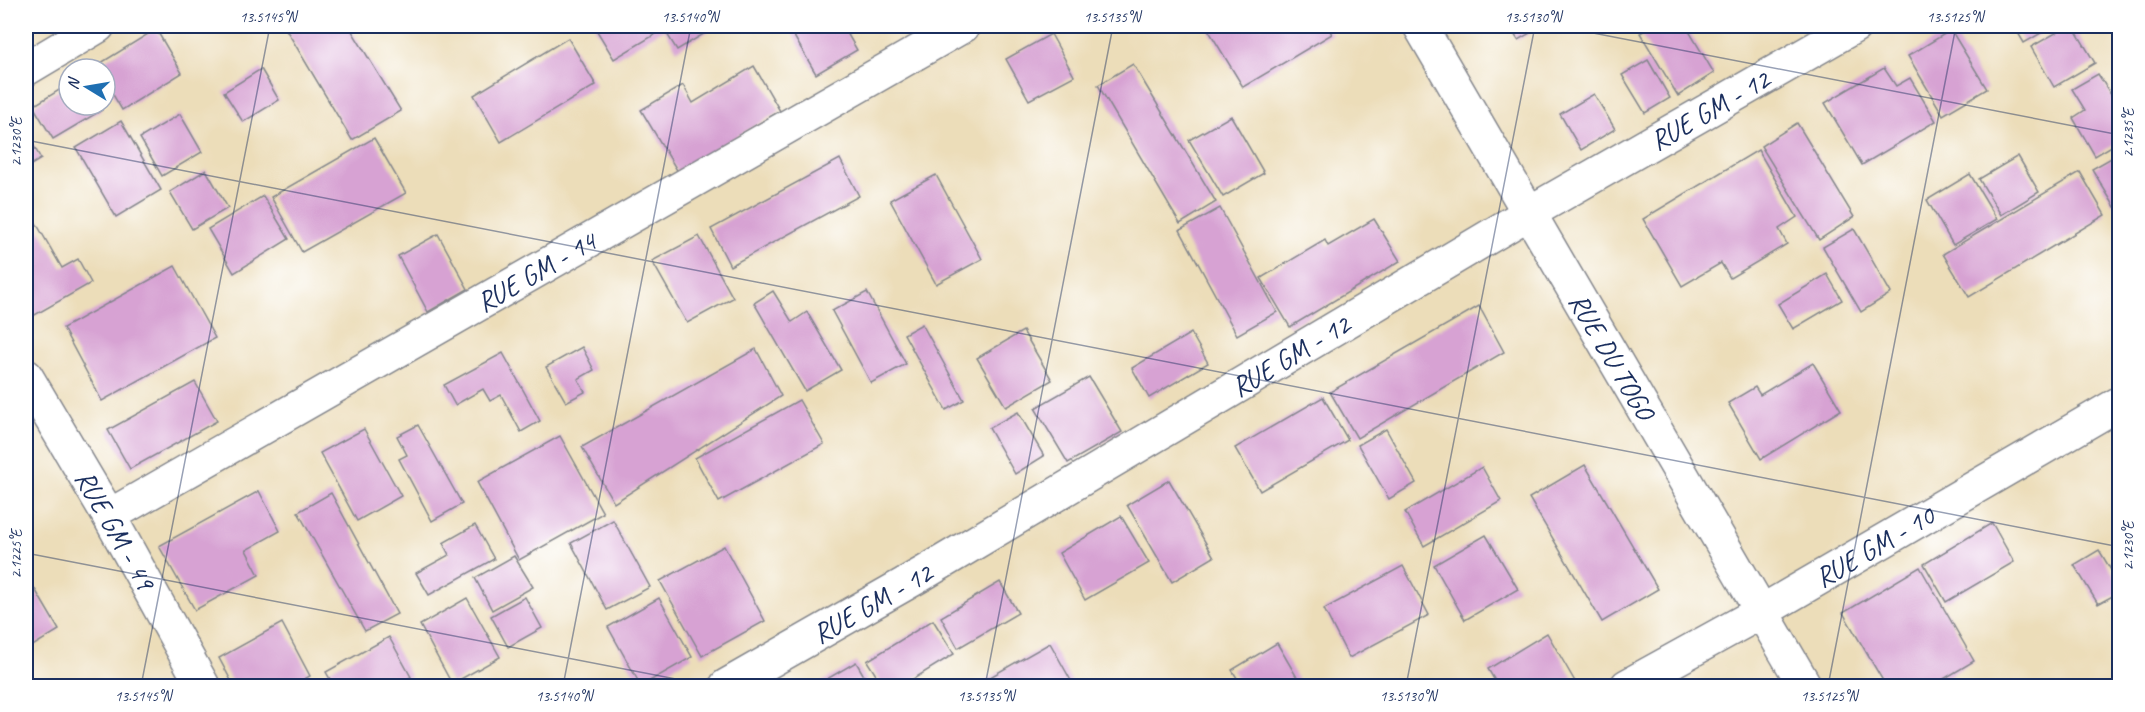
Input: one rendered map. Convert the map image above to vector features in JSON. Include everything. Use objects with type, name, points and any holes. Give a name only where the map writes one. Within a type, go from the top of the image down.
[{"type":"street","points":[[26,69],[99,26]]},
{"type":"street","name":"RUE GM - 14","points":[[109,516],[963,26]]},
{"type":"street","name":"RUE DU TOGO","points":[[1420,26],[1805,687]]},
{"type":"street","name":"RUE GM - 12","points":[[726,687],[924,573],[1529,213],[1855,26]]},
{"type":"street","name":"RUE GM - 49","points":[[26,376],[109,516],[203,687]]},
{"type":"street","name":"RUE GM - 10","points":[[1627,687],[1761,612],[2120,403]]},
{"type":"building","points":[[284,26],[349,26],[401,111],[352,140]]},
{"type":"building","points":[[594,26],[717,26],[677,50],[664,29],[614,59]]},
{"type":"building","points":[[788,26],[843,26],[857,50],[816,74]]},
{"type":"building","points":[[1206,26],[1327,26],[1332,34],[1243,87]]},
{"type":"building","points":[[1509,26],[1542,26],[1518,40]]},
{"type":"building","points":[[1653,26],[1686,26],[1714,73],[1678,96],[1640,33]]},
{"type":"building","points":[[2014,26],[2053,26],[2024,43]]},
{"type":"building","points":[[2068,26],[2073,26],[2095,63],[2054,87],[2031,47]]},
{"type":"building","points":[[156,29],[182,73],[122,110],[117,101],[117,57],[111,57]]},
{"type":"building","points":[[1951,30],[1987,89],[1943,115],[1908,56]]},
{"type":"building","points":[[1051,34],[1074,76],[1029,100],[1006,59]]},
{"type":"building","points":[[568,38],[596,85],[501,142],[474,95]]},
{"type":"building","points":[[1648,60],[1670,98],[1645,113],[1622,75]]},
{"type":"building","points":[[1133,64],[1216,202],[1180,224],[1098,85]]},
{"type":"building","points":[[754,66],[780,111],[678,172],[641,110],[683,85],[693,103]]},
{"type":"building","points":[[1884,68],[1896,86],[1910,78],[1936,121],[1862,165],[1825,103]]},
{"type":"building","points":[[261,69],[279,100],[243,122],[224,92]]},
{"type":"building","points":[[2098,74],[2120,109],[2120,141],[2095,156],[2073,118],[2085,110],[2072,89]]},
{"type":"building","points":[[57,91],[57,117],[90,117],[53,139],[33,106]]},
{"type":"building","points":[[1594,94],[1615,129],[1581,150],[1560,114]]},
{"type":"building","points":[[180,114],[202,152],[162,176],[140,138]]},
{"type":"building","points":[[1231,116],[1264,173],[1223,197],[1189,140]]},
{"type":"building","points":[[121,121],[161,190],[116,217],[76,148]]},
{"type":"building","points":[[1797,123],[1854,217],[1819,240],[1761,146]]},
{"type":"building","points":[[26,132],[41,159],[26,168]]},
{"type":"building","points":[[374,138],[406,193],[302,252],[271,197]]},
{"type":"building","points":[[1758,150],[1797,217],[1779,229],[1787,244],[1730,278],[1721,263],[1682,286],[1643,219]]},
{"type":"building","points":[[2120,153],[2120,205],[2115,207],[2092,169]]},
{"type":"building","points":[[2018,156],[2039,192],[2001,215],[1979,179]]},
{"type":"building","points":[[840,159],[859,196],[730,266],[711,229]]},
{"type":"building","points":[[206,170],[228,208],[192,229],[170,192]]},
{"type":"building","points":[[2080,172],[2105,215],[1969,297],[1943,254]]},
{"type":"building","points":[[1970,174],[1997,219],[1953,245],[1927,200]]},
{"type":"building","points":[[936,175],[982,259],[936,284],[890,200]]},
{"type":"building","points":[[263,196],[289,239],[234,273],[208,229]]},
{"type":"building","points":[[1220,208],[1277,312],[1237,335],[1180,230]]},
{"type":"building","points":[[28,209],[62,268],[78,259],[91,283],[26,320],[26,211]]},
{"type":"building","points":[[1374,219],[1400,261],[1290,327],[1261,278],[1325,240],[1328,246]]},
{"type":"building","points":[[1854,229],[1891,293],[1861,312],[1823,247]]},
{"type":"building","points":[[438,234],[468,289],[428,312],[398,256]]},
{"type":"building","points":[[699,236],[733,298],[687,323],[652,261]]},
{"type":"building","points":[[175,266],[215,338],[102,401],[63,328]]},
{"type":"building","points":[[1827,274],[1842,300],[1793,329],[1778,304]]},
{"type":"building","points":[[773,291],[792,322],[807,312],[841,370],[805,391],[754,303]]},
{"type":"building","points":[[867,292],[906,364],[871,383],[832,311]]},
{"type":"building","points":[[1479,306],[1504,352],[1357,438],[1330,392]]},
{"type":"building","points":[[922,324],[964,400],[946,410],[904,334]]},
{"type":"building","points":[[1023,331],[1052,380],[1006,407],[977,358]]},
{"type":"building","points":[[1191,333],[1208,363],[1149,398],[1132,368]]},
{"type":"building","points":[[582,347],[594,370],[578,379],[585,392],[566,402],[546,367]]},
{"type":"building","points":[[756,349],[781,396],[614,503],[582,447]]},
{"type":"building","points":[[503,353],[540,421],[521,432],[501,395],[490,401],[483,389],[455,405],[444,385]]},
{"type":"building","points":[[1813,363],[1841,410],[1761,459],[1728,403],[1755,387],[1760,395]]},
{"type":"building","points":[[1089,377],[1122,432],[1068,463],[1035,408]]},
{"type":"building","points":[[195,382],[217,421],[130,469],[108,430]]},
{"type":"building","points":[[1323,397],[1348,440],[1260,491],[1235,448]]},
{"type":"building","points":[[799,400],[824,444],[719,502],[695,458]]},
{"type":"building","points":[[1018,412],[1044,456],[1015,474],[989,428]]},
{"type":"building","points":[[418,425],[462,504],[432,521],[399,459],[407,455],[397,436]]},
{"type":"building","points":[[364,429],[401,496],[357,521],[320,453]]},
{"type":"building","points":[[1386,429],[1416,483],[1389,499],[1358,445]]},
{"type":"building","points":[[560,436],[603,513],[519,560],[477,482]]},
{"type":"building","points":[[1585,465],[1658,589],[1602,622],[1529,498]]},
{"type":"building","points":[[1482,467],[1501,501],[1424,546],[1405,512]]},
{"type":"building","points":[[1169,480],[1214,557],[1172,582],[1127,505]]},
{"type":"building","points":[[259,491],[280,531],[246,550],[259,575],[195,610],[159,546]]},
{"type":"building","points":[[331,493],[397,614],[365,631],[298,512]]},
{"type":"building","points":[[1121,516],[1149,563],[1085,600],[1059,553]]},
{"type":"building","points":[[613,520],[650,587],[607,610],[571,543]]},
{"type":"building","points":[[1992,523],[2014,562],[1946,602],[1924,564]]},
{"type":"building","points":[[475,525],[494,559],[429,595],[416,573],[449,555],[443,543]]},
{"type":"building","points":[[1486,535],[1518,589],[1465,620],[1434,565]]},
{"type":"building","points":[[724,546],[765,621],[702,656],[660,581]]},
{"type":"building","points":[[2099,550],[2120,585],[2120,592],[2098,604],[2074,565]]},
{"type":"building","points":[[514,556],[533,587],[492,610],[475,578]]},
{"type":"building","points":[[1403,566],[1429,615],[1349,658],[1324,609]]},
{"type":"building","points":[[1920,567],[1974,661],[1932,686],[1886,686],[1843,613]]},
{"type":"building","points":[[26,574],[59,630],[26,650]]},
{"type":"building","points":[[1000,582],[1018,613],[958,648],[941,617]]},
{"type":"building","points":[[525,597],[542,628],[508,647],[491,616]]},
{"type":"building","points":[[467,598],[500,657],[452,684],[420,625]]},
{"type":"building","points":[[659,598],[692,657],[641,686],[608,627]]},
{"type":"building","points":[[933,620],[954,654],[902,686],[883,686],[867,661]]},
{"type":"building","points":[[282,623],[310,676],[292,686],[234,686],[219,658]]},
{"type":"building","points":[[1547,633],[1577,685],[1498,686],[1488,669]]},
{"type":"building","points":[[389,637],[411,677],[392,686],[334,686],[326,672]]},
{"type":"building","points":[[1050,643],[1074,686],[989,686],[985,680]]},
{"type":"building","points":[[1277,643],[1302,686],[1242,686],[1232,670]]},
{"type":"building","points":[[856,662],[870,686],[815,686]]}]
